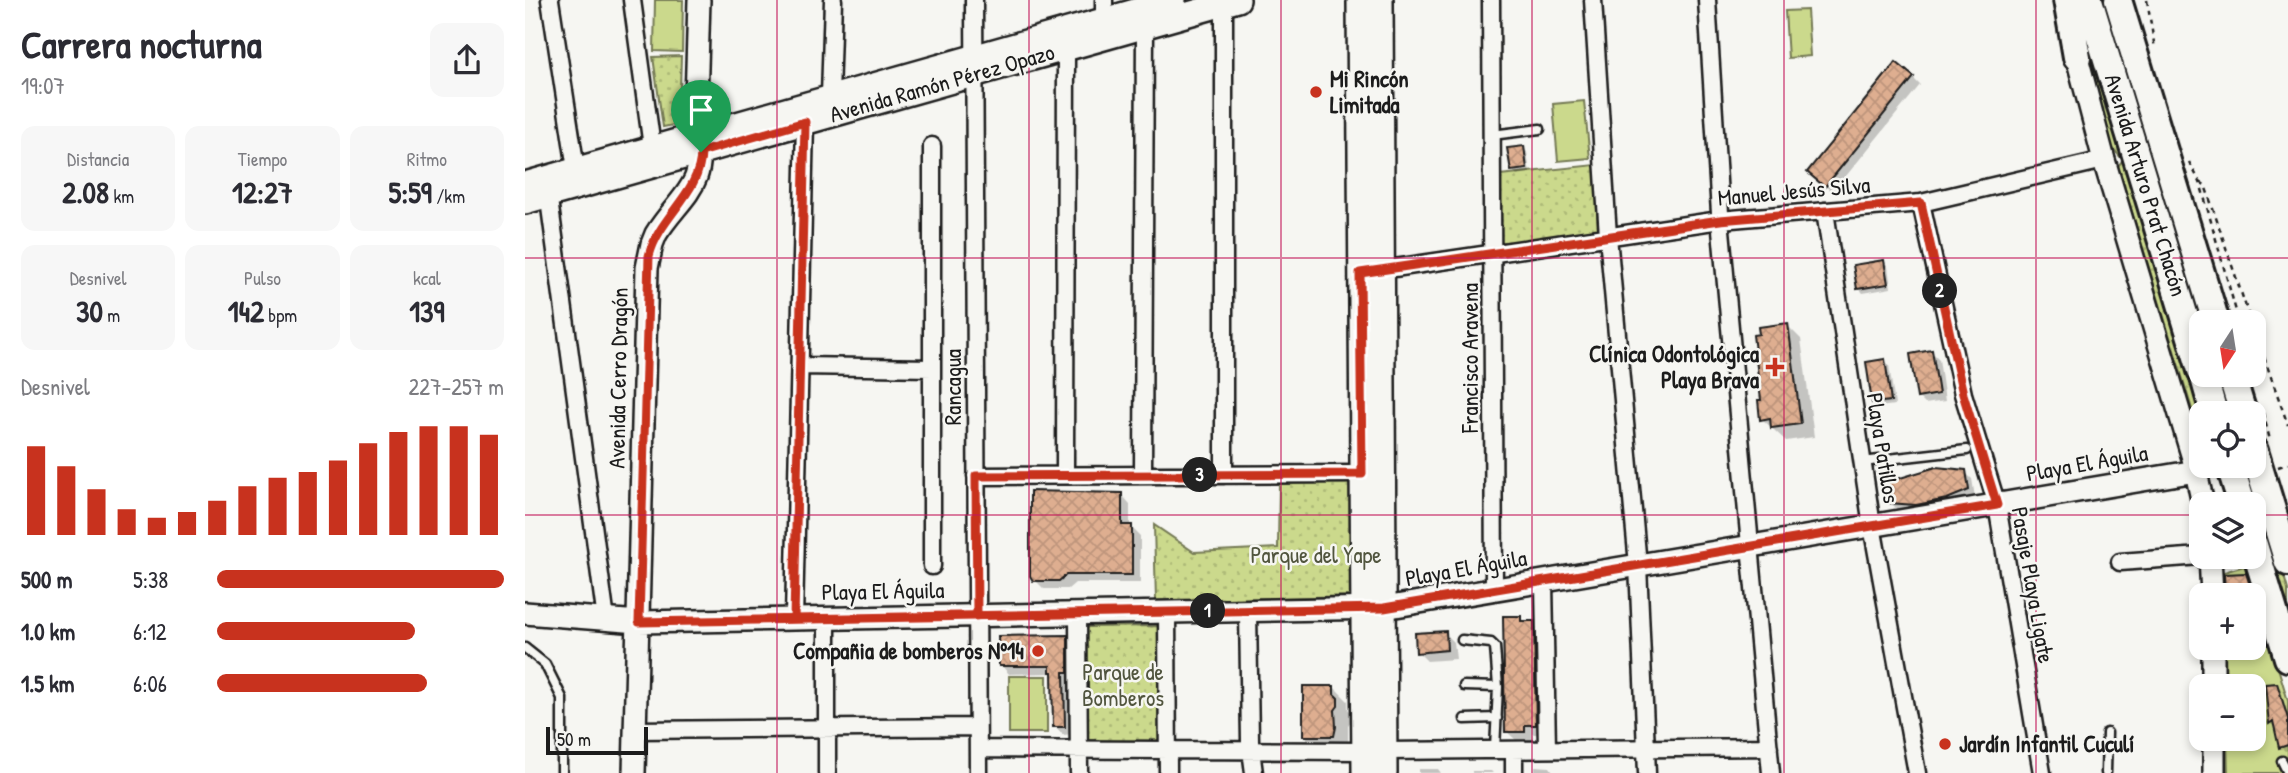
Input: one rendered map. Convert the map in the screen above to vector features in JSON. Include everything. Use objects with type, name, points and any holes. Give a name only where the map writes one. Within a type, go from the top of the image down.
[{"type":"main road","name":"Avenida Ramón Pérez Opazo","points":[[540,185],[698,143],[805,122],[974,65],[1104,10],[1174,0]]},
{"type":"main road","points":[[1359,0],[1371,271],[1374,762]]},
{"type":"main road","points":[[1373,608],[1362,474],[1381,0]]},
{"type":"main road","points":[[2067,0],[2077,57]]},
{"type":"main road","name":"Avenida Arturo Prat Chacón","points":[[2088,0],[2189,330]]},
{"type":"main road","name":"Avenida Arturo Prat Chacón","points":[[2118,0],[2212,310]]},
{"type":"main road","points":[[2128,0],[2132,43]]},
{"type":"main road","name":"Avenida Ramón Pérez Opazo","points":[[525,202],[540,185],[576,169],[652,147],[698,143],[830,96],[1066,48],[1231,2]]},
{"type":"main road","points":[[2262,478],[2288,562]]},
{"type":"main road","points":[[2261,569],[2288,658]]},
{"type":"street","points":[[549,0],[576,169]]},
{"type":"street","points":[[632,0],[652,147]]},
{"type":"street","name":"Avenida Cerro Dragón","points":[[634,773],[649,256],[662,225],[695,180],[700,166],[699,0]]},
{"type":"street","points":[[830,96],[833,0]]},
{"type":"street","name":"Rancagua","points":[[974,0],[978,773]]},
{"type":"street","name":"Francisco Aravena","points":[[1491,0],[1494,590]]},
{"type":"street","points":[[1593,0],[1608,236],[1638,565],[1647,773]]},
{"type":"street","points":[[1707,0],[1720,220],[1771,773]]},
{"type":"street","points":[[2061,0],[2104,160],[2189,447]]},
{"type":"street","points":[[1224,475],[1231,2]]},
{"type":"street","points":[[1143,475],[1145,26]]},
{"type":"street","points":[[1065,475],[1066,48]]},
{"type":"street","points":[[794,619],[805,122]]},
{"type":"street","points":[[932,146],[932,566]]},
{"type":"street","name":"Manuel Jesús Silva","points":[[1371,271],[1720,220],[1921,203],[2104,160]]},
{"type":"street","points":[[540,185],[606,620]]},
{"type":"street","name":"Pasaje Playa Ligate","points":[[1921,203],[1963,394],[1997,505],[2042,773]]},
{"type":"street","name":"Playa Patillos","points":[[1825,211],[1872,526],[1917,773]]},
{"type":"street","points":[[800,366],[932,368]]},
{"type":"street","name":"Playa El Águila","points":[[525,610],[639,622],[1373,608],[1494,590],[2189,472]]},
{"type":"street","points":[[976,476],[1362,474]]},
{"type":"street","points":[[2120,562],[2189,557]]},
{"type":"street","points":[[1544,581],[1548,749]]},
{"type":"street","points":[[1248,611],[1250,741],[1254,773]]},
{"type":"street","points":[[1167,612],[1168,773]]},
{"type":"street","points":[[1078,614],[1079,773]]},
{"type":"street","points":[[827,619],[827,773]]},
{"type":"street","points":[[635,730],[978,727]]},
{"type":"street","points":[[978,749],[1252,751],[1374,762],[1495,749],[1769,747]]},
{"type":"street","points":[[1514,750],[1514,773]]},
{"type":"street","points":[[2214,751],[2214,773]]},
{"type":"lane","points":[[1492,135],[1540,129]]},
{"type":"lane","points":[[1862,462],[1967,450]]},
{"type":"lane","points":[[1462,640],[1491,643],[1495,647],[1495,749]]},
{"type":"lane","points":[[525,648],[545,664],[562,698],[562,773]]},
{"type":"lane","points":[[1464,686],[1497,687]]},
{"type":"lane","points":[[1465,719],[1497,718]]},
{"type":"lane","points":[[2106,773],[2107,733]]},
{"type":"lane","points":[[2282,761],[2288,773]]},
{"type":"path","points":[[2147,0],[2157,57]]},
{"type":"path","points":[[2188,161],[2200,182],[2236,310]]},
{"type":"path","points":[[2200,182],[2205,185],[2248,310]]},
{"type":"path","points":[[2266,363],[2288,425]]},
{"type":"green space","points":[[655,0],[683,0],[682,52],[654,51]]},
{"type":"green space","points":[[1807,10],[1810,56],[1788,58],[1785,11]]},
{"type":"green space","points":[[2090,43],[2189,373],[2189,387],[2193,387],[2197,401],[2189,401],[2118,166],[2123,160],[2103,137]]},
{"type":"green space","points":[[681,56],[679,124],[663,127],[653,57]]},
{"type":"green space","points":[[1584,101],[1590,158],[1558,161],[1553,104]]},
{"type":"green space","points":[[1595,165],[1598,231],[1498,246],[1500,175]]},
{"type":"green space","points":[[2246,478],[2255,478],[2259,492],[2250,492]]},
{"type":"green space","name":"Parque del Yape","points":[[1356,480],[1354,596],[1156,601],[1154,525],[1194,552],[1278,548],[1279,483]]},
{"type":"green space","points":[[2266,515],[2288,590],[2288,634],[2266,559]]},
{"type":"green space","points":[[2248,569],[2252,583],[2224,583],[2224,572]]},
{"type":"green space","name":"Parque de Bomberos","points":[[1160,626],[1162,740],[1155,747],[1088,747],[1083,741],[1083,630],[1089,627]]},
{"type":"green space","points":[[2266,628],[2288,701],[2288,773],[2228,773],[2227,751],[2266,751],[2266,674],[2226,674],[2225,660],[2266,660]]},
{"type":"green space","points":[[1009,676],[1047,676],[1047,733],[1009,733]]},
{"type":"building","points":[[1896,62],[1914,77],[1825,187],[1807,172]]},
{"type":"building","points":[[1524,146],[1527,169],[1511,171],[1507,148]]},
{"type":"building","points":[[1884,260],[1888,284],[1857,289],[1853,265]]},
{"type":"building","name":"Clínica Odontológica Playa Brava","points":[[1788,323],[1801,424],[1771,428],[1770,418],[1760,420],[1758,400],[1761,400],[1753,335],[1759,334],[1758,327]]},
{"type":"building","points":[[1932,350],[1939,394],[1917,398],[1910,354]]},
{"type":"building","points":[[1885,359],[1891,401],[1872,403],[1866,362]]},
{"type":"building","points":[[1936,467],[1966,470],[1969,490],[1947,499],[1916,505],[1888,503],[1884,483]]},
{"type":"building","points":[[1030,491],[1122,493],[1122,525],[1132,525],[1132,575],[1066,575],[1059,581],[1033,581],[1030,576]]},
{"type":"building","points":[[2246,573],[2249,583],[2224,583],[2224,574]]},
{"type":"building","points":[[1503,616],[1521,616],[1521,621],[1534,621],[1536,725],[1525,725],[1525,732],[1505,732]]},
{"type":"building","points":[[1446,631],[1447,650],[1416,653],[1415,633]]},
{"type":"building","name":"Compañia de bomberos Nº14","points":[[1068,635],[1068,672],[1064,672],[1065,727],[1053,727],[1050,666],[999,666],[998,636]]},
{"type":"building","points":[[2277,683],[2288,719],[2288,745],[2279,748],[2273,721],[2269,724],[2266,684]]},
{"type":"building","points":[[1303,686],[1334,686],[1338,706],[1335,710],[1334,736],[1303,736]]},
{"type":"place","name":"Mi Rincón Limitada","points":[[1316,92]]},
{"type":"place","name":"Clínica Odontológica Playa Brava","points":[[1775,367]]},
{"type":"place","name":"Compañia de bomberos Nº14","points":[[1038,651]]},
{"type":"place","name":"Jardín Infantil Cuculí","points":[[1945,744]]},
{"type":"route","points":[[701,152],[695,180],[656,234],[647,268],[639,622],[977,616],[976,476],[1362,474],[1360,273],[1720,220],[1921,203],[1963,394],[1997,505],[1384,608],[977,616],[794,619],[805,122],[701,152]]}]
